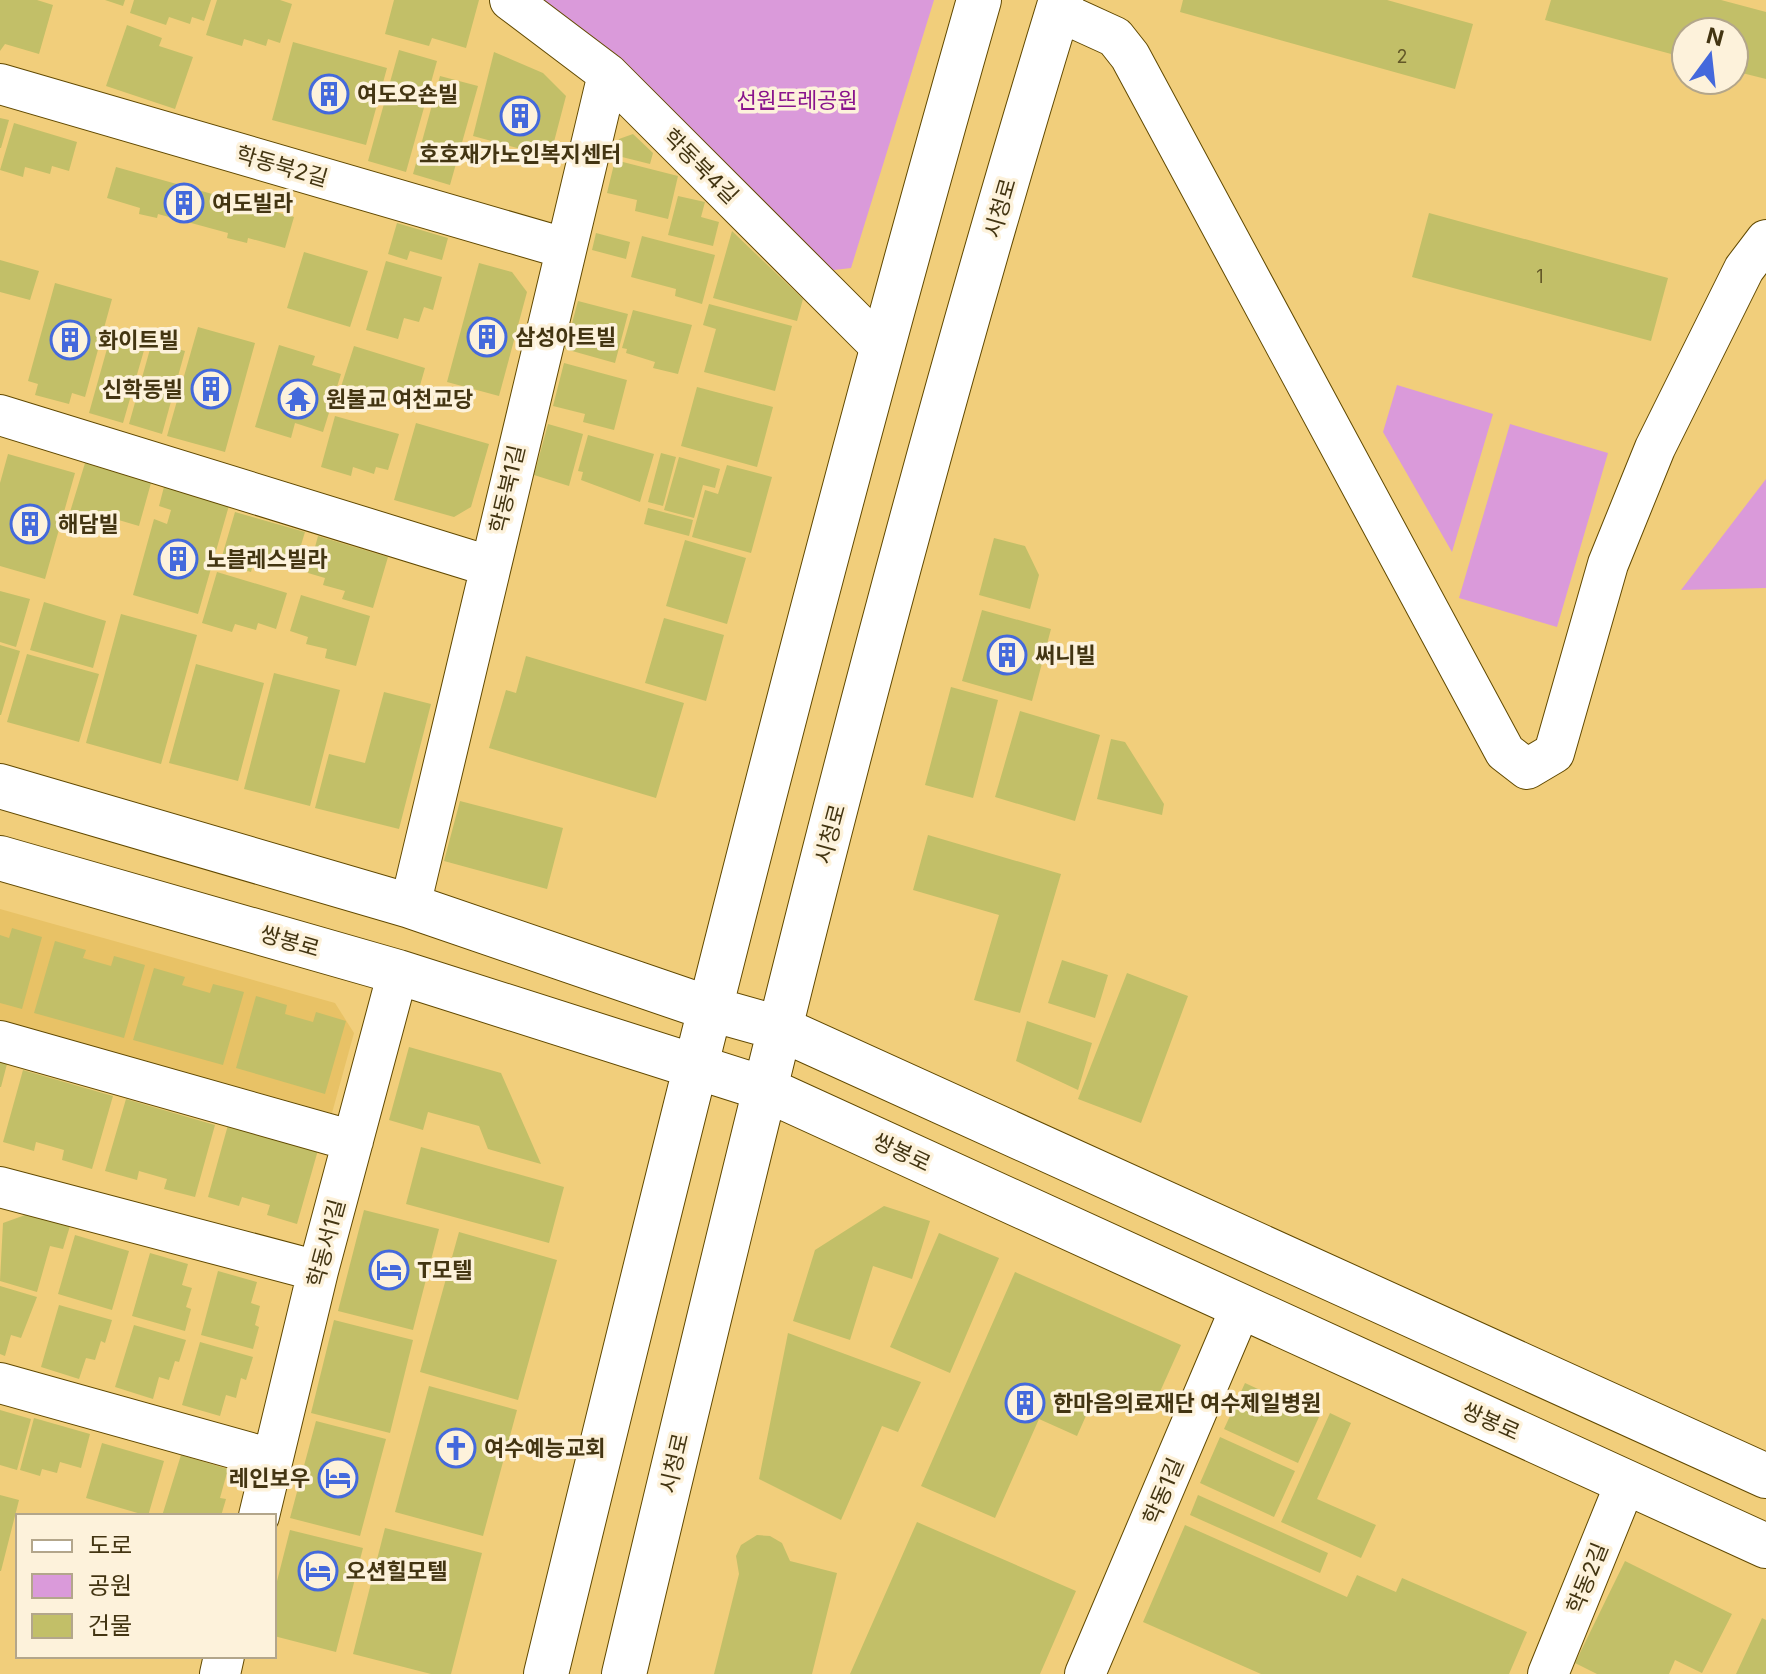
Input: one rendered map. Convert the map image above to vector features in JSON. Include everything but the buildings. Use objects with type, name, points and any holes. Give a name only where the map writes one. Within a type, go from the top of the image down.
[{"type":"street","name":"학동북4길","points":[[510,0],[608,74],[880,346]]},
{"type":"street","points":[[546,1674],[694,1068],[880,346],[979,0]]},
{"type":"street","points":[[1059,6],[1115,37],[1130,56],[1505,752],[1527,769],[1554,753],[1608,564],[1655,448],[1744,269],[1766,240]]},
{"type":"street","name":"시청로","points":[[624,1674],[763,1088],[951,373],[1059,6]]},
{"type":"street","name":"학동북1길","points":[[410,906],[564,248],[608,74]]},
{"type":"street","name":"학동북2길","points":[[0,84],[564,248]]},
{"type":"street","points":[[0,415],[489,566]]},
{"type":"street","points":[[0,786],[410,906],[711,1009],[779,1028],[1766,1476]]},
{"type":"street","name":"쌍봉로","points":[[0,858],[398,972],[763,1088],[1766,1546]]},
{"type":"street","name":"학동서1길","points":[[259,1514],[318,1271],[398,972]]},
{"type":"street","points":[[0,1041],[353,1141]]},
{"type":"street","points":[[0,1187],[318,1271]]},
{"type":"street","name":"학동1길","points":[[1085,1674],[1241,1307]]},
{"type":"street","points":[[0,1383],[272,1459]]},
{"type":"street","name":"학동2길","points":[[1548,1674],[1626,1482]]},
{"type":"shaded area","points":[[0,909],[335,1003],[354,1033],[332,1113],[0,1021]]},
{"type":"green space","name":"선원뜨레공원","points":[[534,0],[934,0],[851,268],[834,270],[815,264]]},
{"type":"green space","points":[[1397,385],[1493,414],[1452,552],[1383,432]]},
{"type":"green space","points":[[1510,424],[1608,453],[1557,627],[1459,598]]},
{"type":"green space","points":[[1766,479],[1766,588],[1681,590]]},
{"type":"place","name":"여도오숀빌","points":[[329,94]]},
{"type":"place","name":"호호재가노인복지센터","points":[[520,116]]},
{"type":"place","name":"여도빌라","points":[[184,203]]},
{"type":"place","name":"삼성아트빌","points":[[487,337]]},
{"type":"place","name":"화이트빌","points":[[70,340]]},
{"type":"place","name":"신학동빌","points":[[211,389]]},
{"type":"place","name":"원불교 여천교당","points":[[298,399]]},
{"type":"place","name":"해담빌","points":[[30,524]]},
{"type":"place","name":"노블레스빌라","points":[[178,559]]},
{"type":"place","name":"써니빌","points":[[1007,655]]},
{"type":"place","name":"T모텔","points":[[389,1270]]},
{"type":"place","name":"한마음의료재단 여수제일병원","points":[[1025,1403]]},
{"type":"place","name":"여수예능교회","points":[[456,1448]]},
{"type":"place","name":"레인보우","points":[[338,1478]]},
{"type":"place","name":"오션힐모텔","points":[[318,1571]]}]
